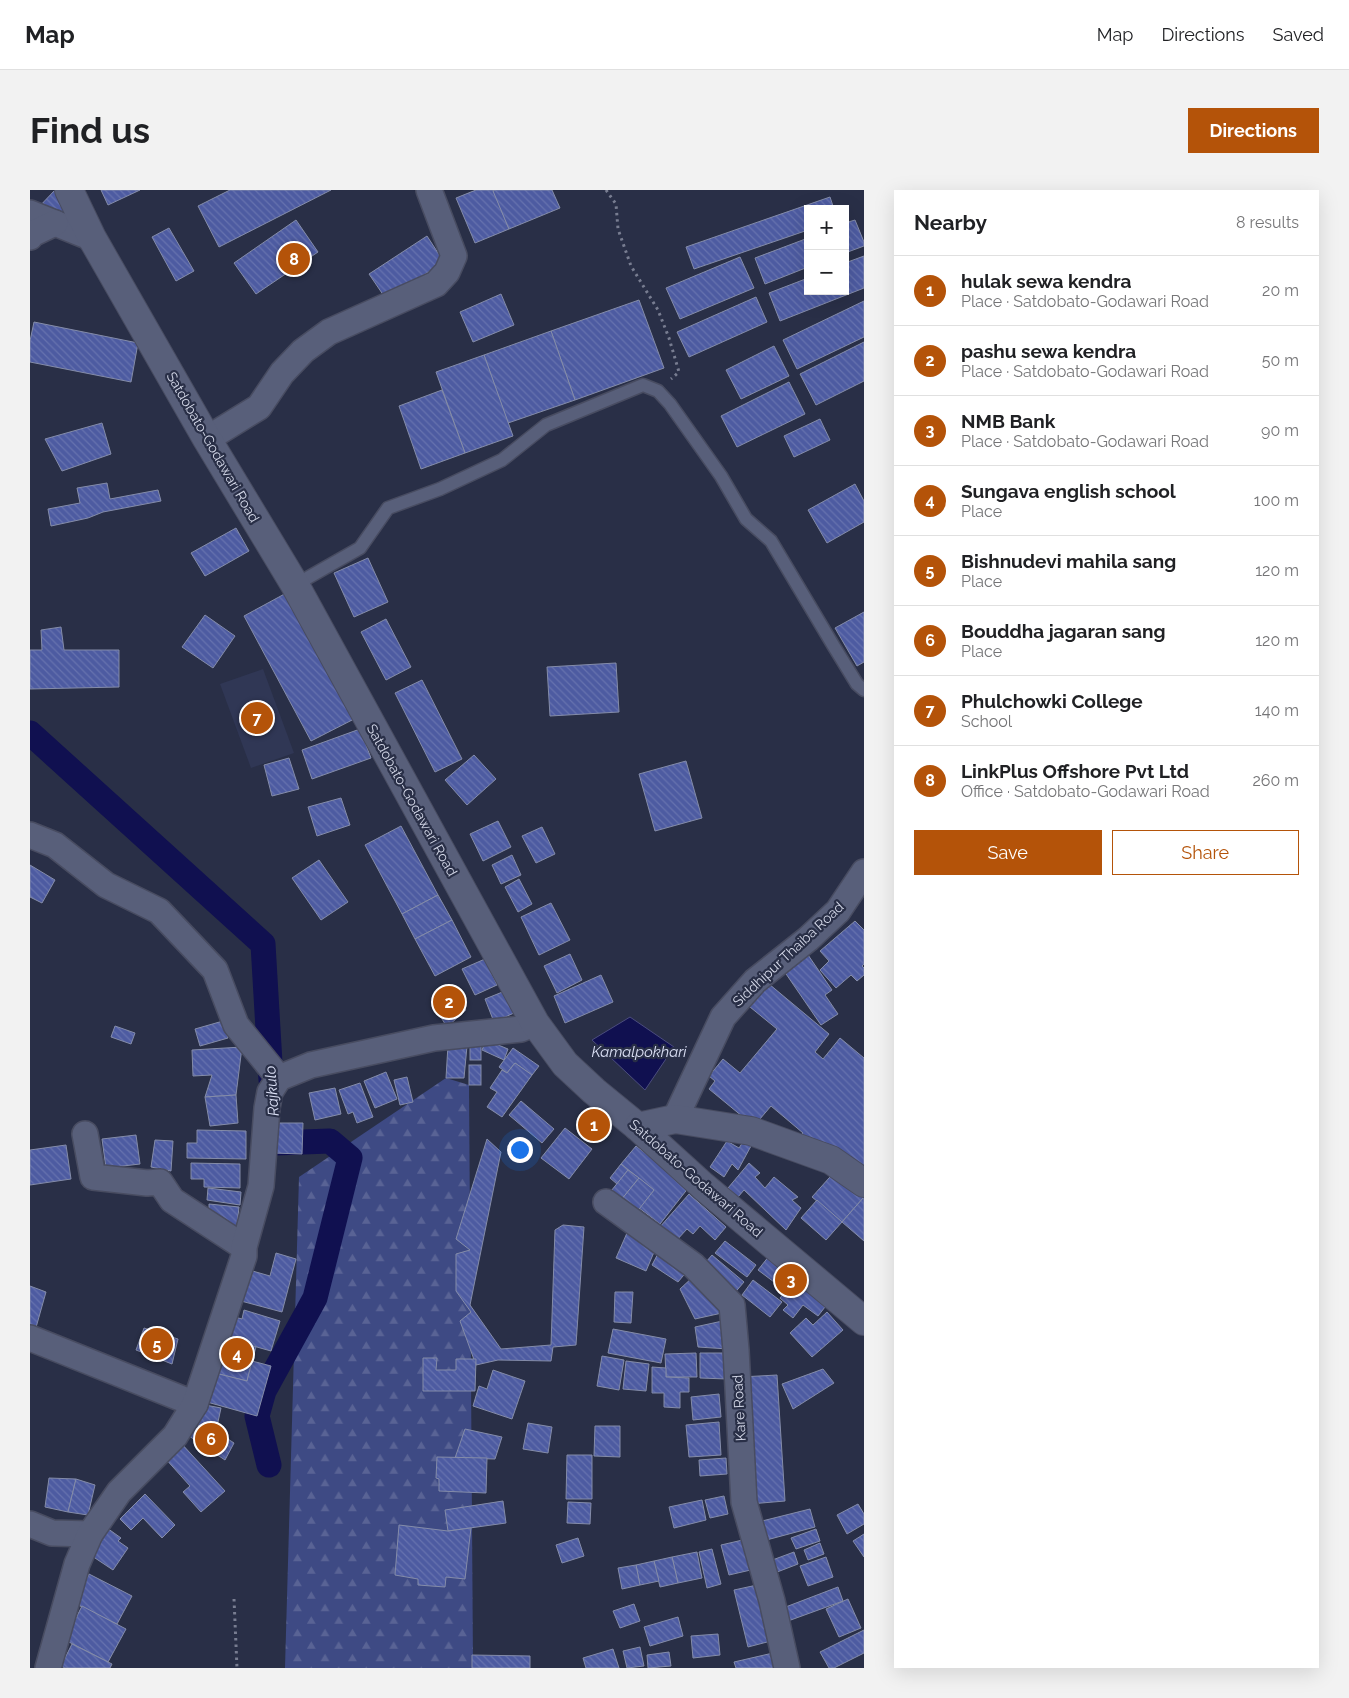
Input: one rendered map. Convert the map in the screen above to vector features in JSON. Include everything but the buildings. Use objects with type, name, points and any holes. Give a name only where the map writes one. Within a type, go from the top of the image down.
[{"type":"street","name":"Satdobato-Godawari Road","points":[[69,190],[92,238],[207,439],[295,585],[534,1023],[565,1064],[594,1091],[638,1127],[703,1186],[864,1320]]},
{"type":"street","points":[[207,439],[259,407],[282,373],[303,351],[329,332],[436,284],[447,272],[454,256],[429,190]]},
{"type":"street","points":[[30,213],[92,238]]},
{"type":"street","points":[[30,237],[32,234],[55,223]]},
{"type":"street","points":[[30,835],[56,845],[106,885],[159,911],[215,970],[236,1025],[279,1078]]},
{"type":"street","name":"Siddhipur Thaiba Road","points":[[675,1119],[723,1017],[755,981],[808,939],[838,911],[864,872]]},
{"type":"street","points":[[48,1668],[78,1564],[90,1534],[119,1492],[175,1436],[195,1404],[244,1256],[244,1248],[261,1186],[270,1092],[279,1078],[311,1065],[434,1038],[521,1029],[534,1023]]},
{"type":"street","points":[[638,1127],[675,1119],[751,1131],[830,1160],[864,1183]]},
{"type":"street","points":[[85,1134],[93,1177],[147,1183],[160,1182],[172,1200],[244,1248]]},
{"type":"street","name":"Kare Road","points":[[606,1202],[693,1265],[732,1305],[744,1502],[772,1600],[787,1668]]},
{"type":"street","points":[[30,1338],[195,1404]]},
{"type":"street","points":[[30,1524],[52,1533],[90,1534]]},
{"type":"lane","points":[[295,585],[360,548],[388,508],[440,489],[502,460],[546,425],[643,385],[658,391],[670,404],[721,476],[746,519],[771,541],[857,684],[864,690]]},
{"type":"path","points":[[606,190],[616,204],[618,229],[631,266],[658,310],[679,372],[658,391]]},
{"type":"path","points":[[234,1599],[237,1668]]},
{"type":"shaded area","points":[[263,669],[294,753],[251,768],[220,684]]},
{"type":"green space","points":[[446,1078],[469,1085],[473,1668],[285,1668],[299,1177]]},
{"type":"water","name":"Kamalpokhari","points":[[630,1017],[674,1047],[645,1090],[592,1040]]},
{"type":"waterway","name":"Rajkulo","points":[[30,733],[263,944],[271,1080]]},
{"type":"waterway","name":"Rajkulo","points":[[269,1465],[257,1416],[264,1391],[315,1298],[350,1158],[330,1141],[275,1143],[275,1137]]},
{"type":"place","name":"LinkPlus Offshore Pvt Ltd","points":[[294,259]]},
{"type":"place","name":"Phulchowki College","points":[[257,718]]},
{"type":"place","name":"pashu sewa kendra","points":[[449,1002]]},
{"type":"place","name":"hulak sewa kendra","points":[[594,1125]]},
{"type":"place","name":"NMB Bank","points":[[791,1280]]},
{"type":"place","name":"Bishnudevi mahila sang","points":[[157,1344]]},
{"type":"place","name":"Sungava english school","points":[[237,1354]]},
{"type":"place","name":"Bouddha jagaran sang","points":[[211,1439]]}]
